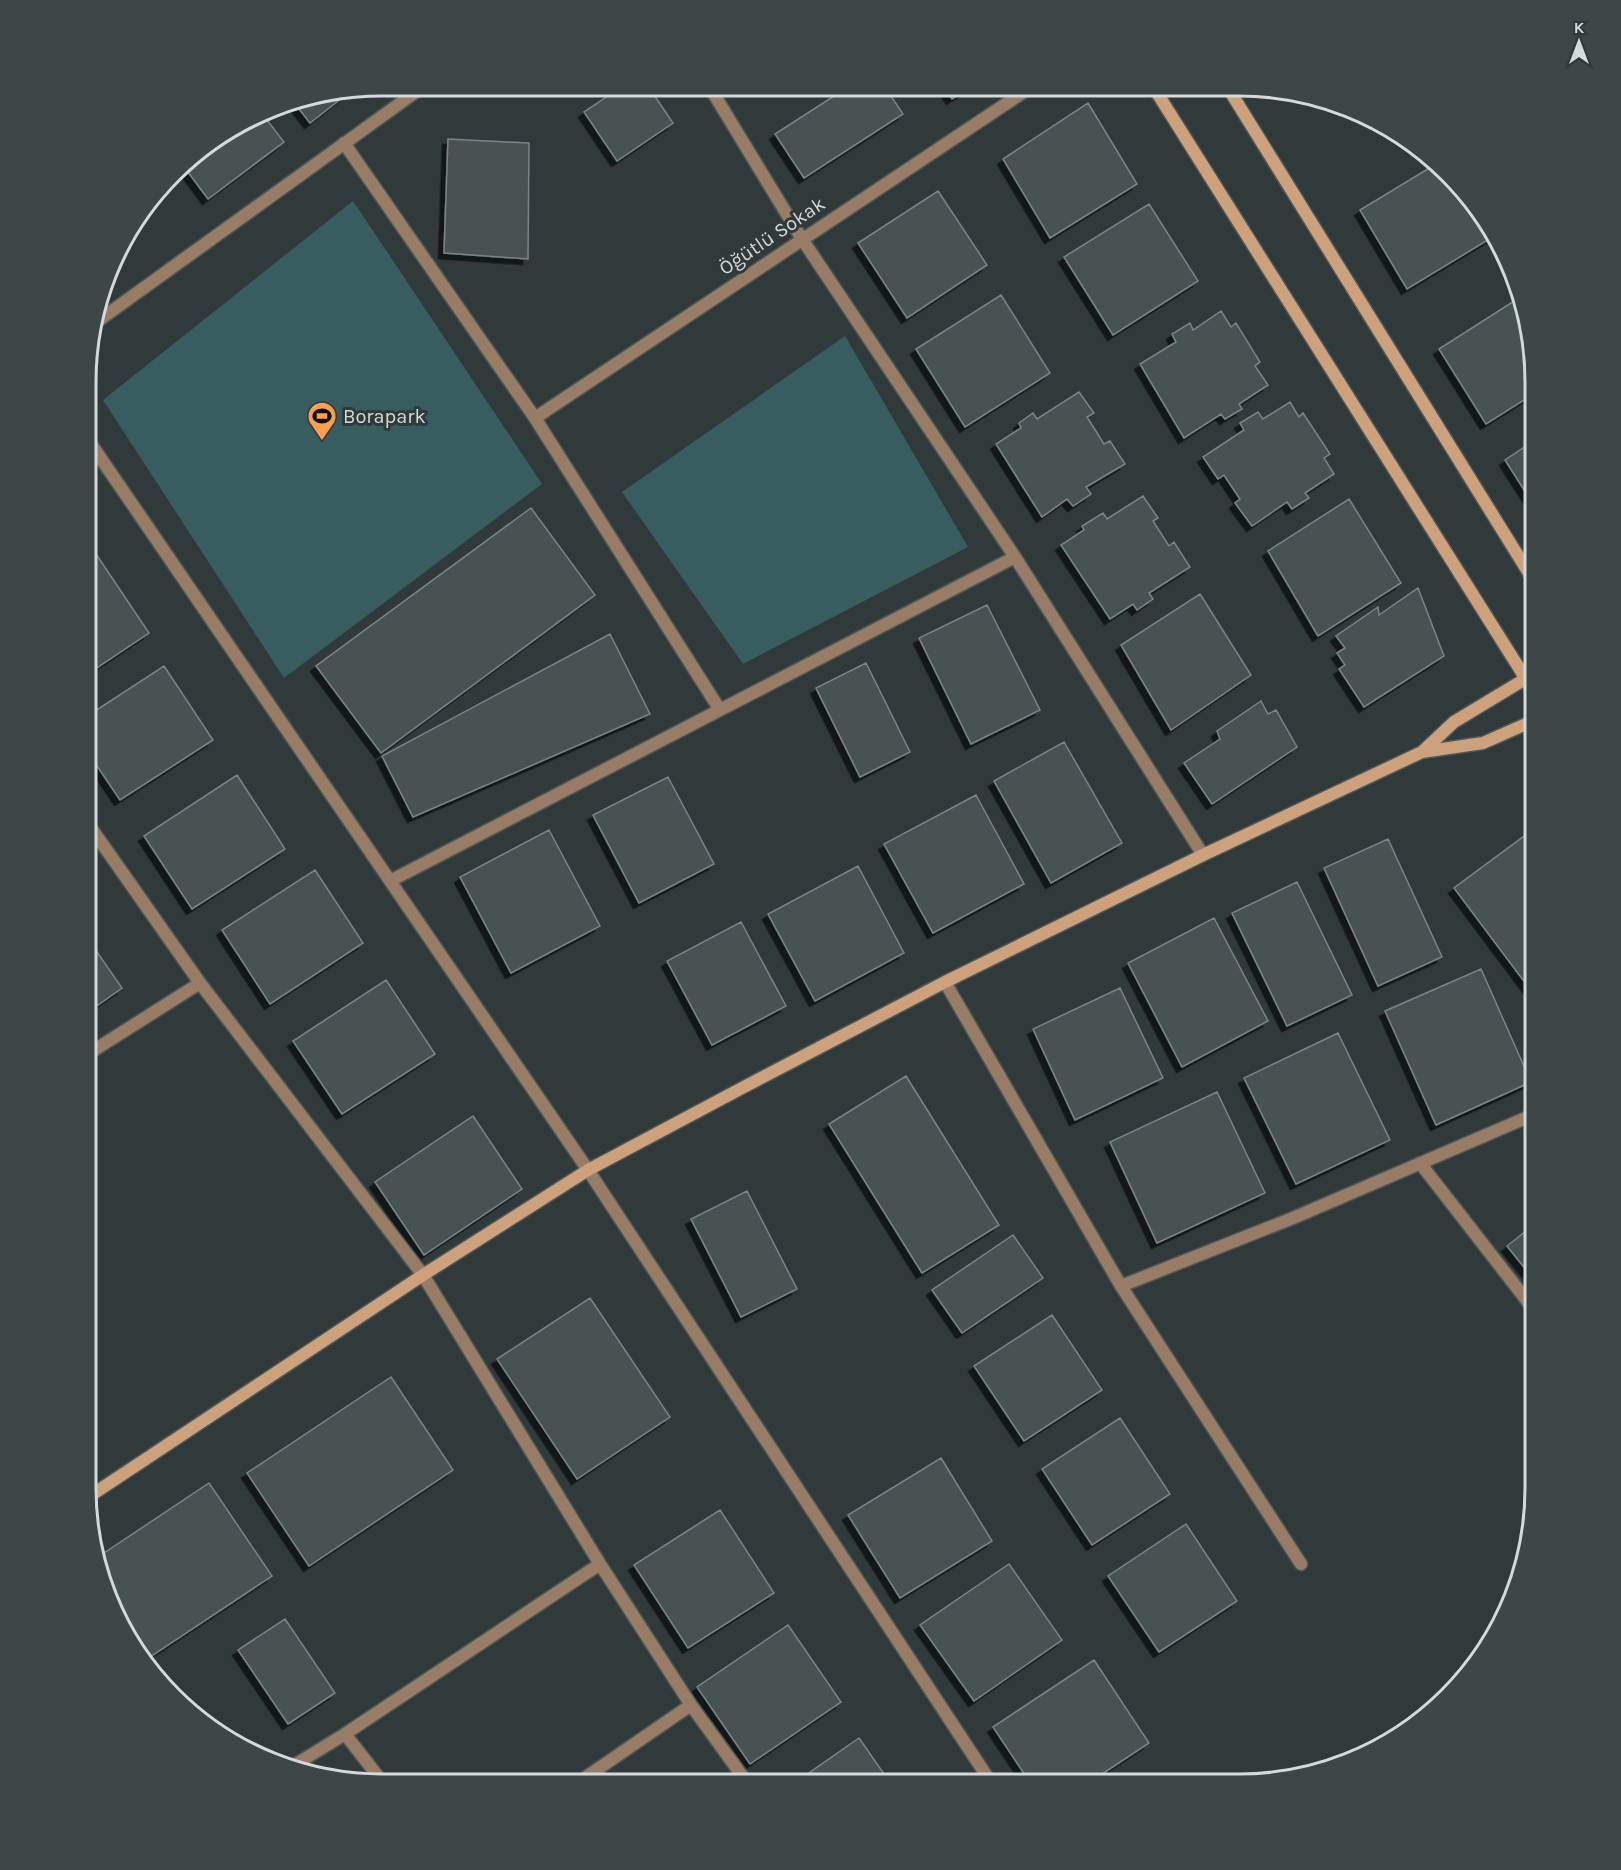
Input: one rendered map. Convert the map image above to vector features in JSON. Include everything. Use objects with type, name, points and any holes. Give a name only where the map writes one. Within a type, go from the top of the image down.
[{"type":"street","points":[[104,317],[410,96]]},
{"type":"street","points":[[715,96],[802,239],[1015,557],[1203,855]]},
{"type":"street","name":"Öğütlü Sokak","points":[[535,418],[1017,96]]},
{"type":"street","points":[[1159,96],[1525,667]]},
{"type":"street","points":[[1233,96],[1525,567]]},
{"type":"street","points":[[344,143],[535,418],[720,710]]},
{"type":"street","points":[[96,451],[588,1170],[985,1774]]},
{"type":"street","points":[[390,881],[1015,557]]},
{"type":"street","points":[[1422,752],[1454,722],[1525,680]]},
{"type":"street","points":[[96,1492],[423,1275],[588,1170],[945,982],[1203,855],[1422,752],[1484,743],[1525,725]]},
{"type":"street","points":[[96,835],[200,983],[423,1275],[600,1564],[691,1705],[741,1774]]},
{"type":"street","points":[[945,982],[1121,1286],[1301,1564]]},
{"type":"street","points":[[96,1049],[200,983]]},
{"type":"street","points":[[1121,1286],[1293,1218],[1525,1118]]},
{"type":"street","points":[[1420,1163],[1525,1298]]},
{"type":"street","points":[[300,1762],[600,1564]]},
{"type":"street","points":[[591,1774],[691,1705]]},
{"type":"street","points":[[345,1734],[376,1774]]},
{"type":"shaded area","name":"Borapark","points":[[353,201],[542,484],[284,678],[103,400]]},
{"type":"shaded area","points":[[845,336],[968,547],[743,664],[622,492]]},
{"type":"building","points":[[608,96],[655,96],[673,123],[617,161],[584,112]]},
{"type":"building","points":[[834,96],[891,96],[903,114],[804,178],[775,134]]},
{"type":"building","points":[[341,98],[310,123],[299,109]]},
{"type":"building","points":[[1088,103],[1137,184],[1050,238],[1003,159]]},
{"type":"building","points":[[267,120],[284,142],[208,199],[188,172],[223,144]]},
{"type":"building","points":[[448,139],[529,143],[528,259],[444,253]]},
{"type":"building","points":[[1429,168],[1454,193],[1488,240],[1407,289],[1360,210]]},
{"type":"building","points":[[938,191],[987,265],[907,318],[858,243]]},
{"type":"building","points":[[1149,204],[1198,281],[1113,335],[1064,257]]},
{"type":"building","points":[[1001,295],[1050,373],[965,427],[916,349]]},
{"type":"building","points":[[1513,302],[1523,344],[1525,399],[1486,424],[1439,349]]},
{"type":"building","points":[[1221,311],[1231,327],[1236,323],[1260,362],[1255,366],[1268,385],[1239,404],[1242,409],[1225,419],[1221,414],[1184,438],[1140,364],[1176,342],[1172,334],[1190,323],[1193,330]]},
{"type":"building","points":[[1079,392],[1094,413],[1087,417],[1104,444],[1110,441],[1125,464],[1086,487],[1091,494],[1073,506],[1067,499],[1042,517],[996,444],[1021,428],[1019,423],[1033,413],[1037,419]]},
{"type":"building","points":[[1290,402],[1299,417],[1303,413],[1330,454],[1324,458],[1334,474],[1305,493],[1309,498],[1292,509],[1287,502],[1252,526],[1235,503],[1240,499],[1224,475],[1218,479],[1203,457],[1244,430],[1240,423],[1258,412],[1263,419]]},
{"type":"building","points":[[1525,447],[1525,491],[1505,460]]},
{"type":"building","points":[[1143,496],[1158,518],[1153,521],[1169,546],[1174,542],[1190,567],[1149,593],[1153,599],[1137,610],[1133,604],[1110,619],[1061,545],[1084,530],[1082,526],[1103,513],[1107,519]]},
{"type":"building","points":[[1349,499],[1401,583],[1318,636],[1268,551]]},
{"type":"building","points":[[531,508],[595,595],[381,753],[316,666]]},
{"type":"building","points":[[96,554],[149,633],[96,668]]},
{"type":"building","points":[[1418,588],[1444,656],[1364,707],[1339,669],[1345,665],[1337,653],[1345,648],[1336,636],[1378,607],[1379,615]]},
{"type":"building","points":[[1200,594],[1251,675],[1171,730],[1121,645]]},
{"type":"building","points":[[987,605],[1040,710],[971,744],[919,638]]},
{"type":"building","points":[[610,634],[650,714],[413,817],[382,756]]},
{"type":"building","points":[[866,663],[910,752],[860,777],[816,688]]},
{"type":"building","points":[[164,666],[213,740],[120,800],[96,764],[96,710]]},
{"type":"building","points":[[1261,701],[1268,714],[1276,710],[1297,747],[1212,804],[1184,763],[1220,739],[1217,731]]},
{"type":"building","points":[[1064,742],[1122,843],[1051,883],[994,781]]},
{"type":"building","points":[[237,775],[285,849],[192,909],[144,836]]},
{"type":"building","points":[[668,777],[714,864],[639,903],[593,815]]},
{"type":"building","points":[[976,795],[1024,884],[933,933],[884,844]]},
{"type":"building","points":[[549,830],[600,926],[511,973],[460,877]]},
{"type":"building","points":[[1525,835],[1525,983],[1454,888]]},
{"type":"building","points":[[1388,839],[1442,957],[1378,986],[1324,868]]},
{"type":"building","points":[[858,866],[904,953],[815,1001],[768,914]]},
{"type":"building","points":[[315,870],[363,943],[270,1004],[222,930]]},
{"type":"building","points":[[1297,882],[1352,995],[1287,1026],[1232,913]]},
{"type":"building","points":[[1214,918],[1268,1021],[1182,1067],[1128,963]]},
{"type":"building","points":[[741,922],[786,1006],[712,1045],[667,961]]},
{"type":"building","points":[[96,951],[122,988],[96,1006]]},
{"type":"building","points":[[1481,969],[1525,1068],[1525,1085],[1436,1125],[1385,1011]]},
{"type":"building","points":[[386,980],[435,1054],[342,1114],[293,1041]]},
{"type":"building","points":[[1120,988],[1163,1078],[1075,1120],[1033,1029]]},
{"type":"building","points":[[1338,1033],[1390,1140],[1296,1184],[1244,1078]]},
{"type":"building","points":[[906,1076],[999,1225],[922,1273],[829,1124]]},
{"type":"building","points":[[1217,1092],[1265,1193],[1157,1243],[1110,1142]]},
{"type":"building","points":[[473,1116],[522,1189],[424,1255],[375,1182]]},
{"type":"building","points":[[747,1191],[797,1289],[741,1317],[691,1219]]},
{"type":"building","points":[[1525,1232],[1525,1268],[1507,1246]]},
{"type":"building","points":[[1013,1235],[1043,1278],[962,1333],[932,1290]]},
{"type":"building","points":[[590,1298],[670,1417],[577,1479],[497,1359]]},
{"type":"building","points":[[1052,1315],[1102,1390],[1024,1441],[974,1366]]},
{"type":"building","points":[[391,1377],[453,1470],[309,1566],[247,1473]]},
{"type":"building","points":[[1120,1418],[1170,1494],[1092,1545],[1042,1469]]},
{"type":"building","points":[[941,1458],[992,1541],[900,1598],[848,1515]]},
{"type":"building","points":[[209,1483],[272,1576],[151,1656],[125,1615],[104,1553]]},
{"type":"building","points":[[720,1510],[774,1593],[688,1648],[634,1565]]},
{"type":"building","points":[[1186,1524],[1237,1601],[1159,1652],[1108,1576]]},
{"type":"building","points":[[1009,1564],[1062,1640],[974,1701],[920,1625]]},
{"type":"building","points":[[285,1619],[335,1693],[288,1724],[238,1650]]},
{"type":"building","points":[[788,1625],[841,1702],[750,1764],[697,1687]]},
{"type":"building","points":[[1094,1660],[1149,1743],[1102,1774],[1024,1774],[993,1727]]},
{"type":"building","points":[[859,1738],[884,1774],[807,1774]]},
{"type":"place","name":"Borapark","points":[[322,442]]}]
